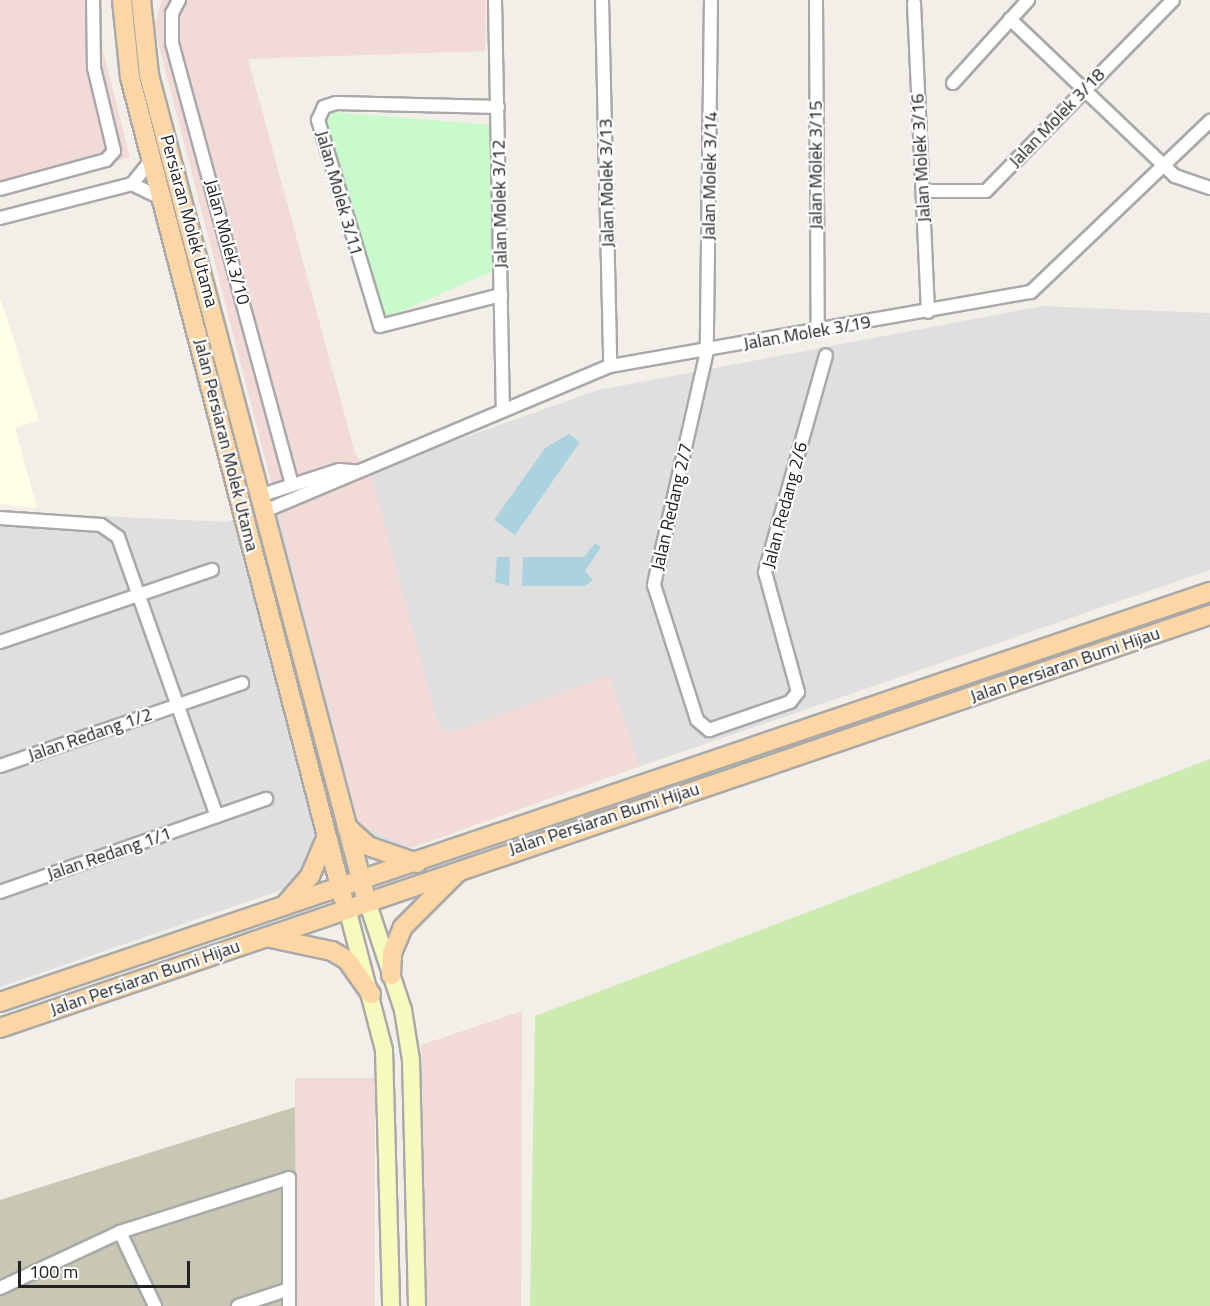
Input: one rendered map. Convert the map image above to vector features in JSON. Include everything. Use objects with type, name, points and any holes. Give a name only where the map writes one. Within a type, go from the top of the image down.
[{"type":"main road","name":"Jalan Persiaran Molek Utama","points":[[122,0],[124,50],[325,840],[347,908]]},
{"type":"main road","name":"Persiaran Molek Utama","points":[[143,4],[149,75],[264,503]]},
{"type":"main road","name":"Jalan Persiaran Molek Utama","points":[[264,503],[367,901]]},
{"type":"main road","name":"Jalan Persiaran Bumi Hijau","points":[[0,1002],[362,882],[1210,592]]},
{"type":"main road","name":"Jalan Persiaran Bumi Hijau","points":[[0,1028],[466,865],[1210,615]]},
{"type":"main road","points":[[898,700],[892,709],[902,720]]},
{"type":"main road","points":[[764,744],[769,765]]},
{"type":"main road","points":[[346,826],[368,846],[418,863]]},
{"type":"main road","points":[[281,909],[310,876],[325,840]]},
{"type":"main road","points":[[391,975],[392,953],[403,927],[466,865]]},
{"type":"main road","points":[[367,901],[391,975],[411,1060],[417,1306]]},
{"type":"main road","points":[[347,908],[371,994],[389,1101],[391,1306]]},
{"type":"main road","points":[[265,937],[332,951],[347,960],[371,994]]},
{"type":"street","points":[[0,189],[106,160],[114,151],[94,68],[93,0]]},
{"type":"street","name":"Jalan Molek 3/10","points":[[179,0],[170,24],[172,43],[292,485]]},
{"type":"street","name":"Jalan Molek 3/12","points":[[495,0],[503,408]]},
{"type":"street","name":"Jalan Molek 3/13","points":[[602,0],[610,366]]},
{"type":"street","name":"Jalan Molek 3/14","points":[[707,351],[711,0]]},
{"type":"street","name":"Jalan Molek 3/15","points":[[816,0],[818,330]]},
{"type":"street","points":[[953,83],[1028,0]]},
{"type":"street","name":"Jalan Molek 3/18","points":[[923,191],[986,191],[1169,1]]},
{"type":"street","name":"Jalan Molek 3/16","points":[[914,3],[928,312]]},
{"type":"street","points":[[1010,19],[1164,167],[1183,182],[1210,188]]},
{"type":"street","name":"Jalan Molek 3/11","points":[[498,107],[336,103],[324,107],[318,120],[380,326],[501,295]]},
{"type":"street","name":"Jalan Molek 3/19","points":[[264,503],[342,481],[355,471],[503,408],[610,366],[707,351],[1030,292],[1210,121]]},
{"type":"street","points":[[0,218],[132,184],[153,158]]},
{"type":"street","points":[[132,184],[164,200]]},
{"type":"street","name":"Jalan Redang 2/7","points":[[702,727],[654,585],[707,351]]},
{"type":"street","name":"Jalan Redang 2/6","points":[[702,727],[780,706],[798,692],[765,572],[826,355]]},
{"type":"street","name":"Jalan Molek 3/19","points":[[264,503],[292,485],[339,470],[355,471]]},
{"type":"street","points":[[0,518],[112,530],[141,595],[217,816]]},
{"type":"street","points":[[0,642],[212,570]]},
{"type":"street","points":[[180,704],[242,683]]},
{"type":"street","name":"Jalan Redang 1/2","points":[[0,766],[180,704]]},
{"type":"street","name":"Jalan Redang 1/1","points":[[0,892],[266,799]]},
{"type":"street","points":[[0,1288],[120,1232],[289,1178],[289,1306]]},
{"type":"street","points":[[120,1232],[155,1306]]},
{"type":"street","points":[[238,1306],[289,1289]]},
{"type":"shaded area","points":[[0,0],[102,0],[101,43],[130,157],[0,194]]},
{"type":"shaded area","points":[[162,0],[486,0],[485,51],[248,59],[355,453],[373,481],[439,727],[453,732],[609,675],[640,766],[411,848],[359,825],[154,26]]},
{"type":"shaded area","points":[[0,297],[39,420],[15,428],[37,508],[0,504]]},
{"type":"shaded area","points":[[1043,306],[1210,313],[1210,570],[0,987],[0,511],[227,522],[598,390]]},
{"type":"shaded area","points":[[522,1011],[521,1306],[426,1306],[421,1045]]},
{"type":"shaded area","points":[[295,1078],[375,1078],[375,1306],[295,1306]]},
{"type":"shaded area","points":[[295,1107],[296,1306],[0,1306],[0,1200]]},
{"type":"green space","points":[[333,112],[491,125],[493,271],[390,316],[380,313],[325,123]]},
{"type":"green space","points":[[1210,759],[1210,1306],[530,1306],[535,1016]]},
{"type":"water","points":[[569,434],[580,442],[515,535],[494,520],[545,448]]},
{"type":"water","points":[[595,543],[601,547],[585,571],[593,580],[585,586],[522,586],[523,557],[584,557]]},
{"type":"water","points":[[497,557],[510,557],[509,586],[495,582]]}]
